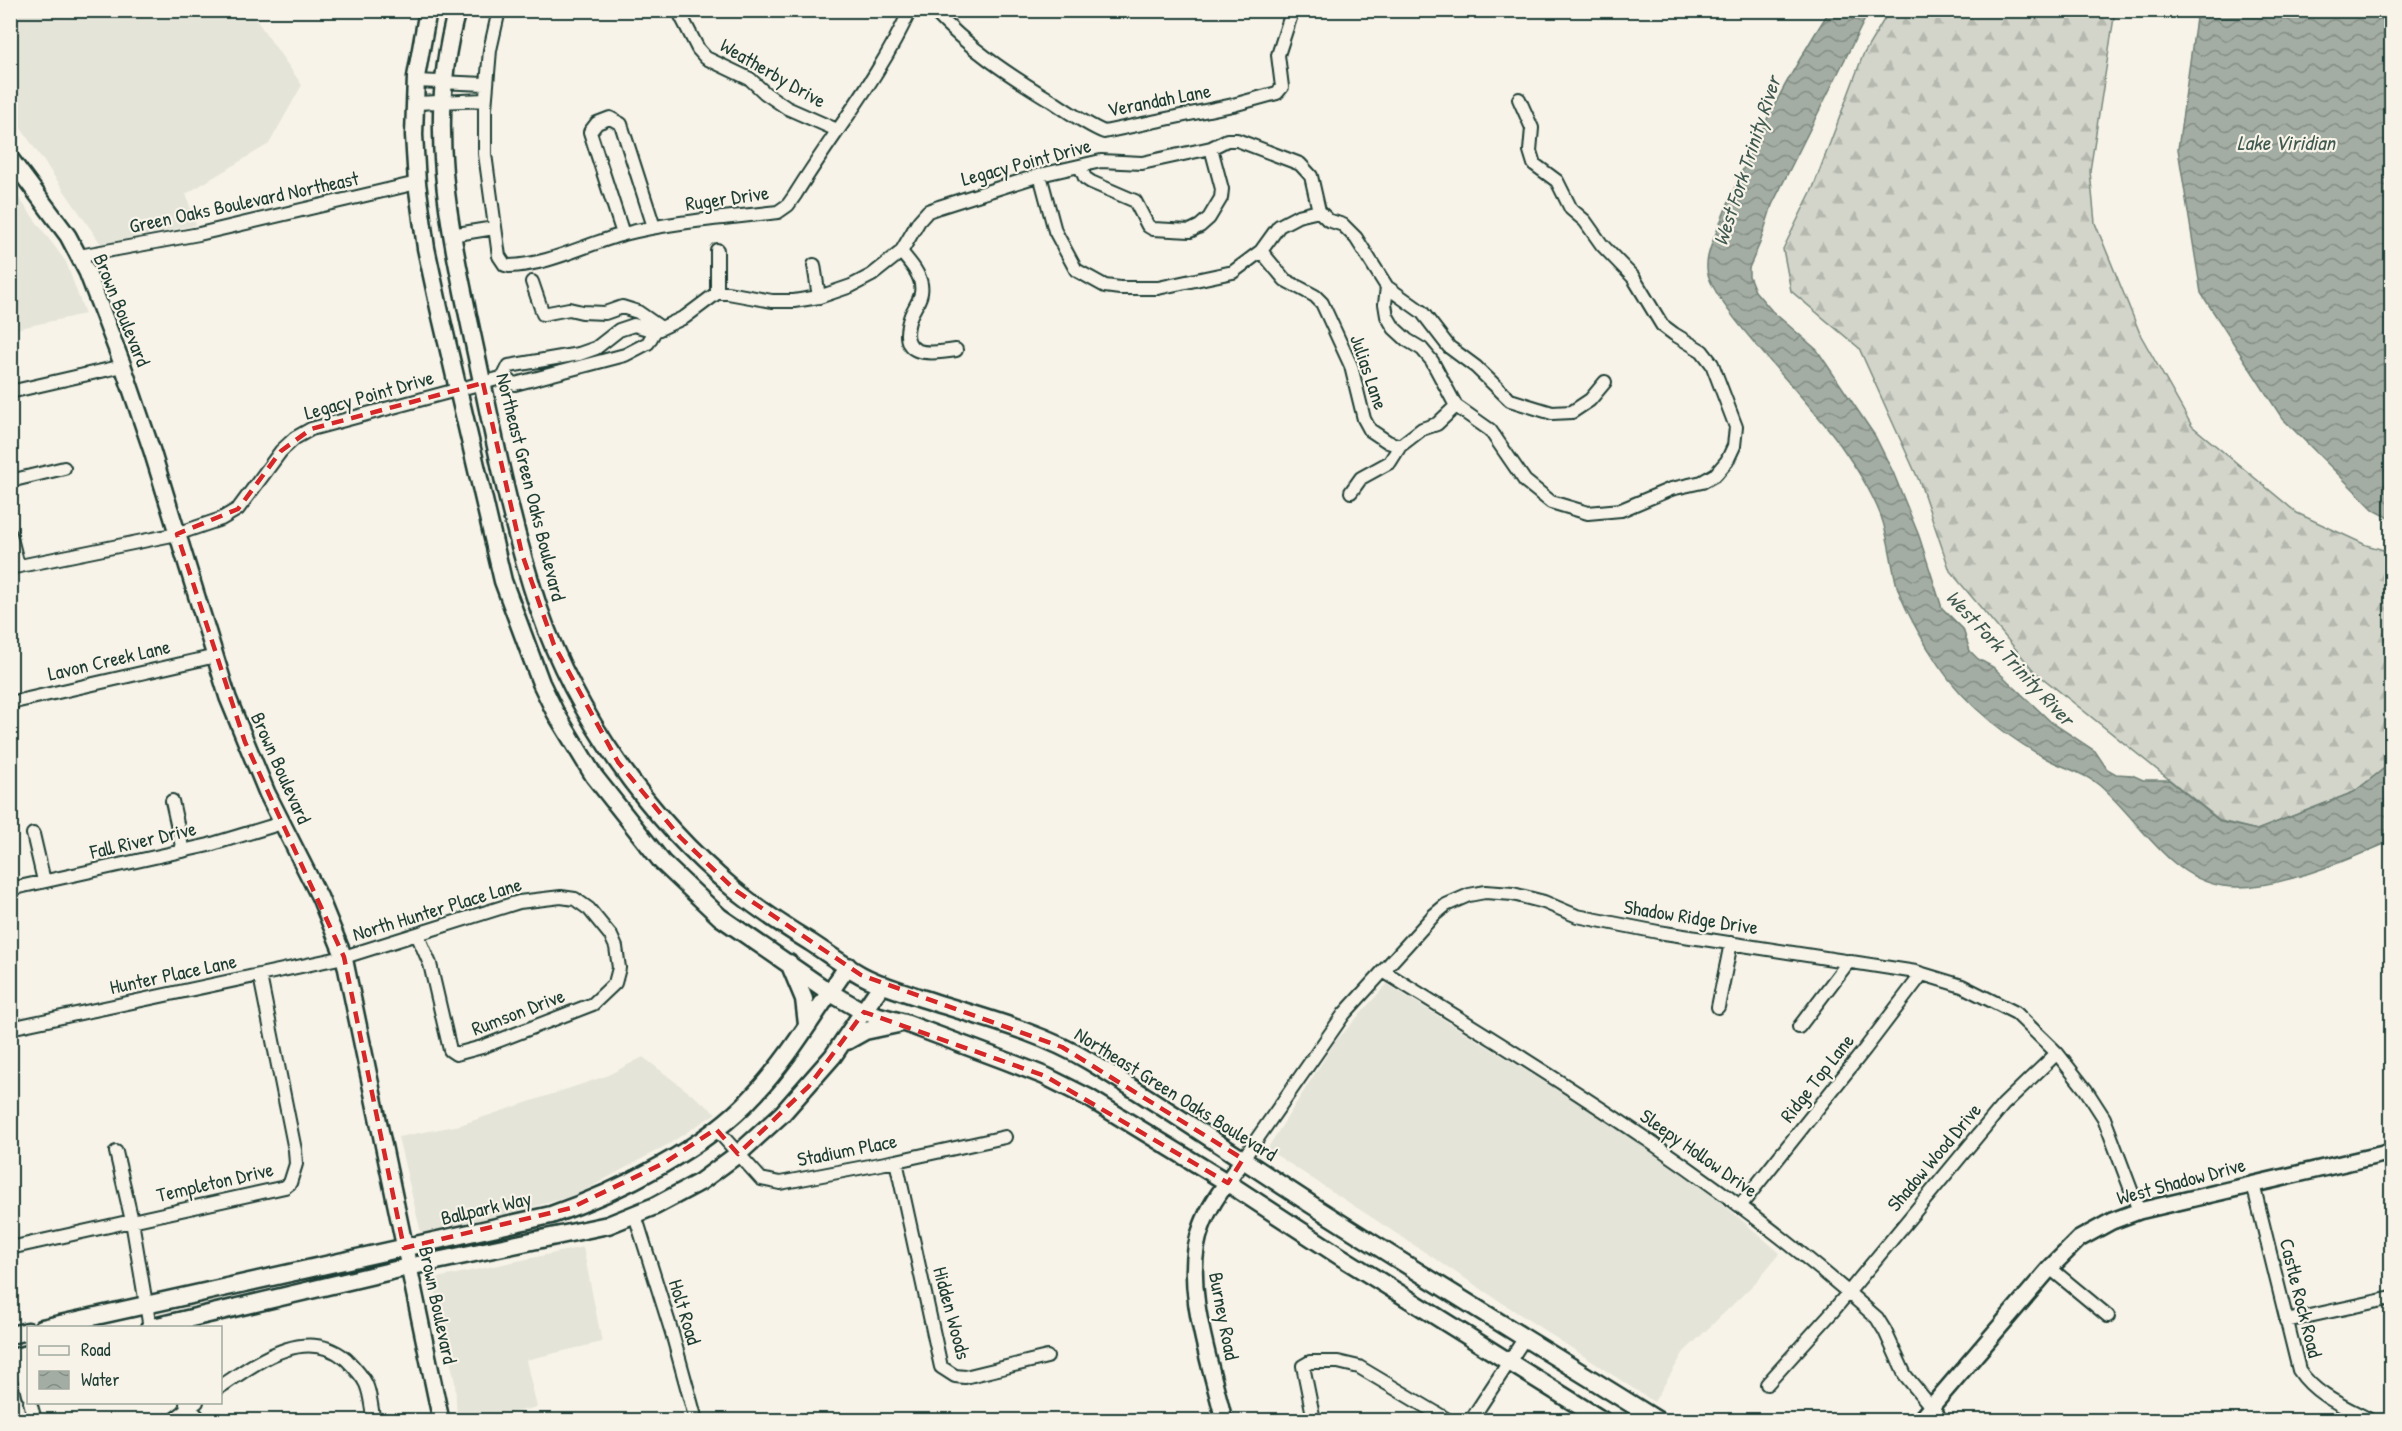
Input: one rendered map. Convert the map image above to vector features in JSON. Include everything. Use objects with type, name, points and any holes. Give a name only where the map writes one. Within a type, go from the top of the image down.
[{"type":"main road","points":[[428,10],[416,81],[417,183],[426,248],[503,581],[541,683],[555,712],[594,776],[662,862],[720,917],[829,992],[864,1012],[905,1023],[1046,1076],[1089,1098],[1228,1183],[1602,1420]]},
{"type":"main road","name":"Northeast Green Oaks Boulevard","points":[[457,10],[442,101],[442,177],[451,234],[522,554],[541,612],[565,671],[618,762],[658,813],[735,890],[792,932],[882,984],[1021,1030],[1070,1051],[1524,1339],[1657,1420]]},
{"type":"main road","points":[[789,963],[805,1004],[807,1024]]},
{"type":"main road","name":"Ballpark Way","points":[[51,1326],[551,1215],[616,1188],[664,1163],[716,1130],[738,1112],[769,1078],[848,966]]},
{"type":"main road","name":"Ballpark Way","points":[[154,1326],[408,1267],[608,1226],[635,1215],[700,1182],[738,1154],[782,1114],[809,1086],[841,1045],[882,984]]},
{"type":"main road","points":[[841,1045],[865,1031],[905,1023]]},
{"type":"main road","points":[[10,1335],[27,1331]]},
{"type":"street","points":[[451,234],[494,228],[485,154],[485,84],[499,10]]},
{"type":"street","name":"Weatherby Drive","points":[[678,10],[698,50],[706,58],[750,79],[787,108],[837,130]]},
{"type":"street","name":"Ruger Drive","points":[[494,228],[501,261],[509,266],[517,266],[559,256],[623,234],[654,227],[778,212],[788,205],[879,71],[910,10]]},
{"type":"street","name":"Verandah Lane","points":[[933,10],[963,41],[986,58],[1025,85],[1104,132],[1233,105],[1277,93],[1282,87],[1278,55],[1291,15]]},
{"type":"street","points":[[416,81],[485,84]]},
{"type":"street","points":[[1388,287],[1385,304],[1387,316],[1394,328],[1432,361],[1456,406],[1490,430],[1525,481],[1551,502],[1588,513],[1621,510],[1671,489],[1702,482],[1716,474],[1727,461],[1734,446],[1736,427],[1712,364],[1702,351],[1662,325],[1633,277],[1602,245],[1585,221],[1570,209],[1557,180],[1534,164],[1530,151],[1532,128],[1519,99]]},
{"type":"street","points":[[416,103],[485,100]]},
{"type":"street","points":[[623,234],[590,132],[597,123],[610,118],[621,124],[654,227]]},
{"type":"street","name":"Legacy Point Drive","points":[[14,567],[177,534],[221,519],[238,509],[281,451],[295,438],[311,429],[503,378],[515,384],[625,355],[648,343],[658,329],[685,317],[717,293],[794,301],[819,297],[851,286],[872,275],[901,252],[919,221],[928,211],[1040,175],[1101,161],[1142,163],[1211,148],[1220,142],[1237,140],[1300,164],[1311,176],[1319,211]]},
{"type":"street","points":[[1080,166],[1086,178],[1091,182],[1135,201],[1148,226],[1153,229],[1190,231],[1209,218],[1221,198],[1222,189],[1211,148]]},
{"type":"street","name":"Brown Boulevard","points":[[10,158],[48,207],[79,256],[123,366],[241,731],[282,823],[320,898],[344,957],[441,1420]]},
{"type":"street","points":[[1040,175],[1055,231],[1062,247],[1076,270],[1105,286],[1158,288],[1233,272],[1261,251],[1279,226],[1298,216],[1319,211],[1329,220],[1343,225],[1356,238],[1388,287],[1422,312],[1449,347],[1459,357],[1476,367],[1510,400],[1552,413],[1572,412],[1590,400],[1605,382]]},
{"type":"street","name":"Green Oaks Boulevard Northeast","points":[[79,256],[199,234],[417,183]]},
{"type":"street","points":[[717,250],[717,293]]},
{"type":"street","name":"Julias Lane","points":[[1261,251],[1285,280],[1322,303],[1351,366],[1364,419],[1370,430],[1388,442],[1400,446]]},
{"type":"street","points":[[901,252],[920,280],[921,293],[908,326],[911,345],[917,352],[924,354],[956,350]]},
{"type":"street","points":[[814,265],[819,297]]},
{"type":"street","points":[[532,282],[543,314],[569,309],[605,313],[622,307],[638,312],[658,329]]},
{"type":"street","name":"Legacy Point Drive","points":[[503,378],[509,366],[579,354],[596,348],[619,330],[634,325],[658,329]]},
{"type":"street","points":[[10,392],[123,366]]},
{"type":"street","points":[[1351,492],[1361,478],[1390,462],[1400,446],[1422,429],[1437,424],[1456,406]]},
{"type":"street","points":[[10,481],[64,468]]},
{"type":"street","points":[[10,534],[14,567]]},
{"type":"street","name":"Lavon Creek Lane","points":[[10,703],[216,656]]},
{"type":"street","points":[[172,801],[183,851]]},
{"type":"street","name":"Fall River Drive","points":[[10,889],[183,851],[282,823]]},
{"type":"street","points":[[33,834],[44,881]]},
{"type":"street","name":"Shadow Ridge Drive","points":[[1243,1159],[1344,1014],[1446,905],[1469,895],[1485,892],[1513,894],[1544,902],[1576,916],[1658,932],[1922,974],[1962,986],[2016,1013],[2057,1053],[2086,1090],[2103,1118],[2139,1210]]},
{"type":"street","name":"North Hunter Place Lane","points":[[344,957],[519,902],[561,897],[575,899],[588,909],[611,936],[619,957]]},
{"type":"street","name":"Rumson Drive","points":[[417,934],[430,964],[450,1050],[456,1054],[482,1047],[593,1004],[615,983],[618,977],[619,957]]},
{"type":"street","points":[[1718,1007],[1731,943]]},
{"type":"street","name":"Hunter Place Lane","points":[[10,1028],[344,957]]},
{"type":"street","points":[[1799,1027],[1849,961]]},
{"type":"street","name":"Sleepy Hollow Drive","points":[[1383,971],[1627,1128],[1761,1220],[1877,1318],[1905,1375],[1942,1420]]},
{"type":"street","name":"Ridge Top Lane","points":[[1740,1206],[1922,974]]},
{"type":"street","name":"Templeton Drive","points":[[10,1248],[285,1187],[292,1180],[296,1164],[295,1150],[260,976]]},
{"type":"street","name":"Shadow Wood Drive","points":[[1767,1384],[1848,1292],[2003,1105],[2057,1053]]},
{"type":"street","name":"Stadium Place","points":[[716,1130],[761,1179],[780,1183],[1005,1137]]},
{"type":"street","points":[[116,1152],[132,1221],[150,1326]]},
{"type":"street","name":"West Shadow Drive","points":[[1920,1420],[2050,1268],[2079,1239],[2112,1221],[2139,1210],[2391,1152]]},
{"type":"street","name":"Burney Road","points":[[1224,1420],[1194,1293],[1194,1254],[1202,1225],[1214,1201],[1243,1159]]},
{"type":"street","name":"Hidden Woods","points":[[896,1161],[941,1367],[955,1376],[965,1377],[1047,1357]]},
{"type":"street","name":"Castle Rock Road","points":[[2253,1184],[2295,1359],[2304,1378],[2330,1400],[2370,1420]]},
{"type":"street","name":"Holt Road","points":[[635,1215],[672,1333],[696,1420]]},
{"type":"street","points":[[2050,1268],[2108,1316]]},
{"type":"street","points":[[2286,1321],[2391,1298]]},
{"type":"street","points":[[1471,1420],[1524,1339]]},
{"type":"street","points":[[222,1386],[272,1355],[296,1346],[319,1346],[337,1352],[353,1365],[366,1385],[374,1420]]},
{"type":"street","points":[[19,1356],[27,1391]]},
{"type":"street","points":[[1314,1420],[1303,1366],[1310,1362],[1338,1362],[1359,1367],[1448,1420]]},
{"type":"street","points":[[31,1404],[35,1420]]},
{"type":"street","points":[[173,1420],[191,1404],[201,1420]]},
{"type":"highlighted area","points":[[483,383],[522,554],[554,645],[618,762],[680,837],[735,890],[861,975],[1062,1047],[1243,1159],[1228,1183],[1045,1076],[864,1012],[809,1086],[738,1154],[716,1129],[664,1163],[571,1208],[404,1248],[344,957],[245,742],[177,534],[238,509],[281,451],[311,429]]},
{"type":"shaded area","points":[[10,11],[250,11],[302,85],[269,144],[186,194],[196,225],[101,244],[11,114]]},
{"type":"shaded area","points":[[10,186],[66,262],[85,314],[11,330]]},
{"type":"shaded area","points":[[1387,984],[1618,1128],[1716,1198],[1780,1253],[1755,1283],[1684,1352],[1654,1402],[1267,1149],[1335,1042]]},
{"type":"shaded area","points":[[643,1057],[716,1113],[669,1144],[576,1195],[484,1220],[421,1233],[398,1137],[460,1125],[606,1076]]},
{"type":"shaded area","points":[[583,1247],[602,1342],[526,1360],[537,1407],[480,1420],[457,1420],[455,1383],[434,1284],[437,1278]]},
{"type":"green space","points":[[1889,11],[2115,11],[2090,171],[2095,223],[2141,336],[2192,426],[2297,513],[2366,545],[2391,552],[2391,763],[2354,792],[2257,830],[2221,821],[2034,671],[1950,571],[1920,483],[1859,348],[1791,291],[1783,249],[1813,188],[1863,55]]},
{"type":"water","points":[[1830,10],[1869,11],[1772,205],[1749,268],[1749,276],[1755,291],[1772,311],[1817,350],[1875,436],[1893,472],[1919,536],[1942,608],[1963,629],[1970,651],[1978,659],[1993,667],[2051,722],[2095,751],[2107,769],[2116,774],[2132,775],[2143,780],[2169,780],[2221,822],[2257,830],[2354,792],[2391,763],[2391,841],[2309,873],[2263,885],[2223,886],[2204,881],[2186,872],[2170,859],[2099,785],[2047,759],[1996,725],[1966,698],[1940,667],[1907,610],[1895,577],[1884,524],[1862,478],[1826,426],[1742,329],[1712,284],[1707,268],[1712,243],[1758,138],[1799,60]]},
{"type":"water","name":"Lake Viridian","points":[[2197,11],[2391,11],[2391,519],[2374,510],[2282,418],[2201,293],[2178,149]]},
{"type":"water label","name":"West Fork Trinity River","points":[[1747,161]]},
{"type":"water label","name":"West Fork Trinity River","points":[[2010,658]]}]
